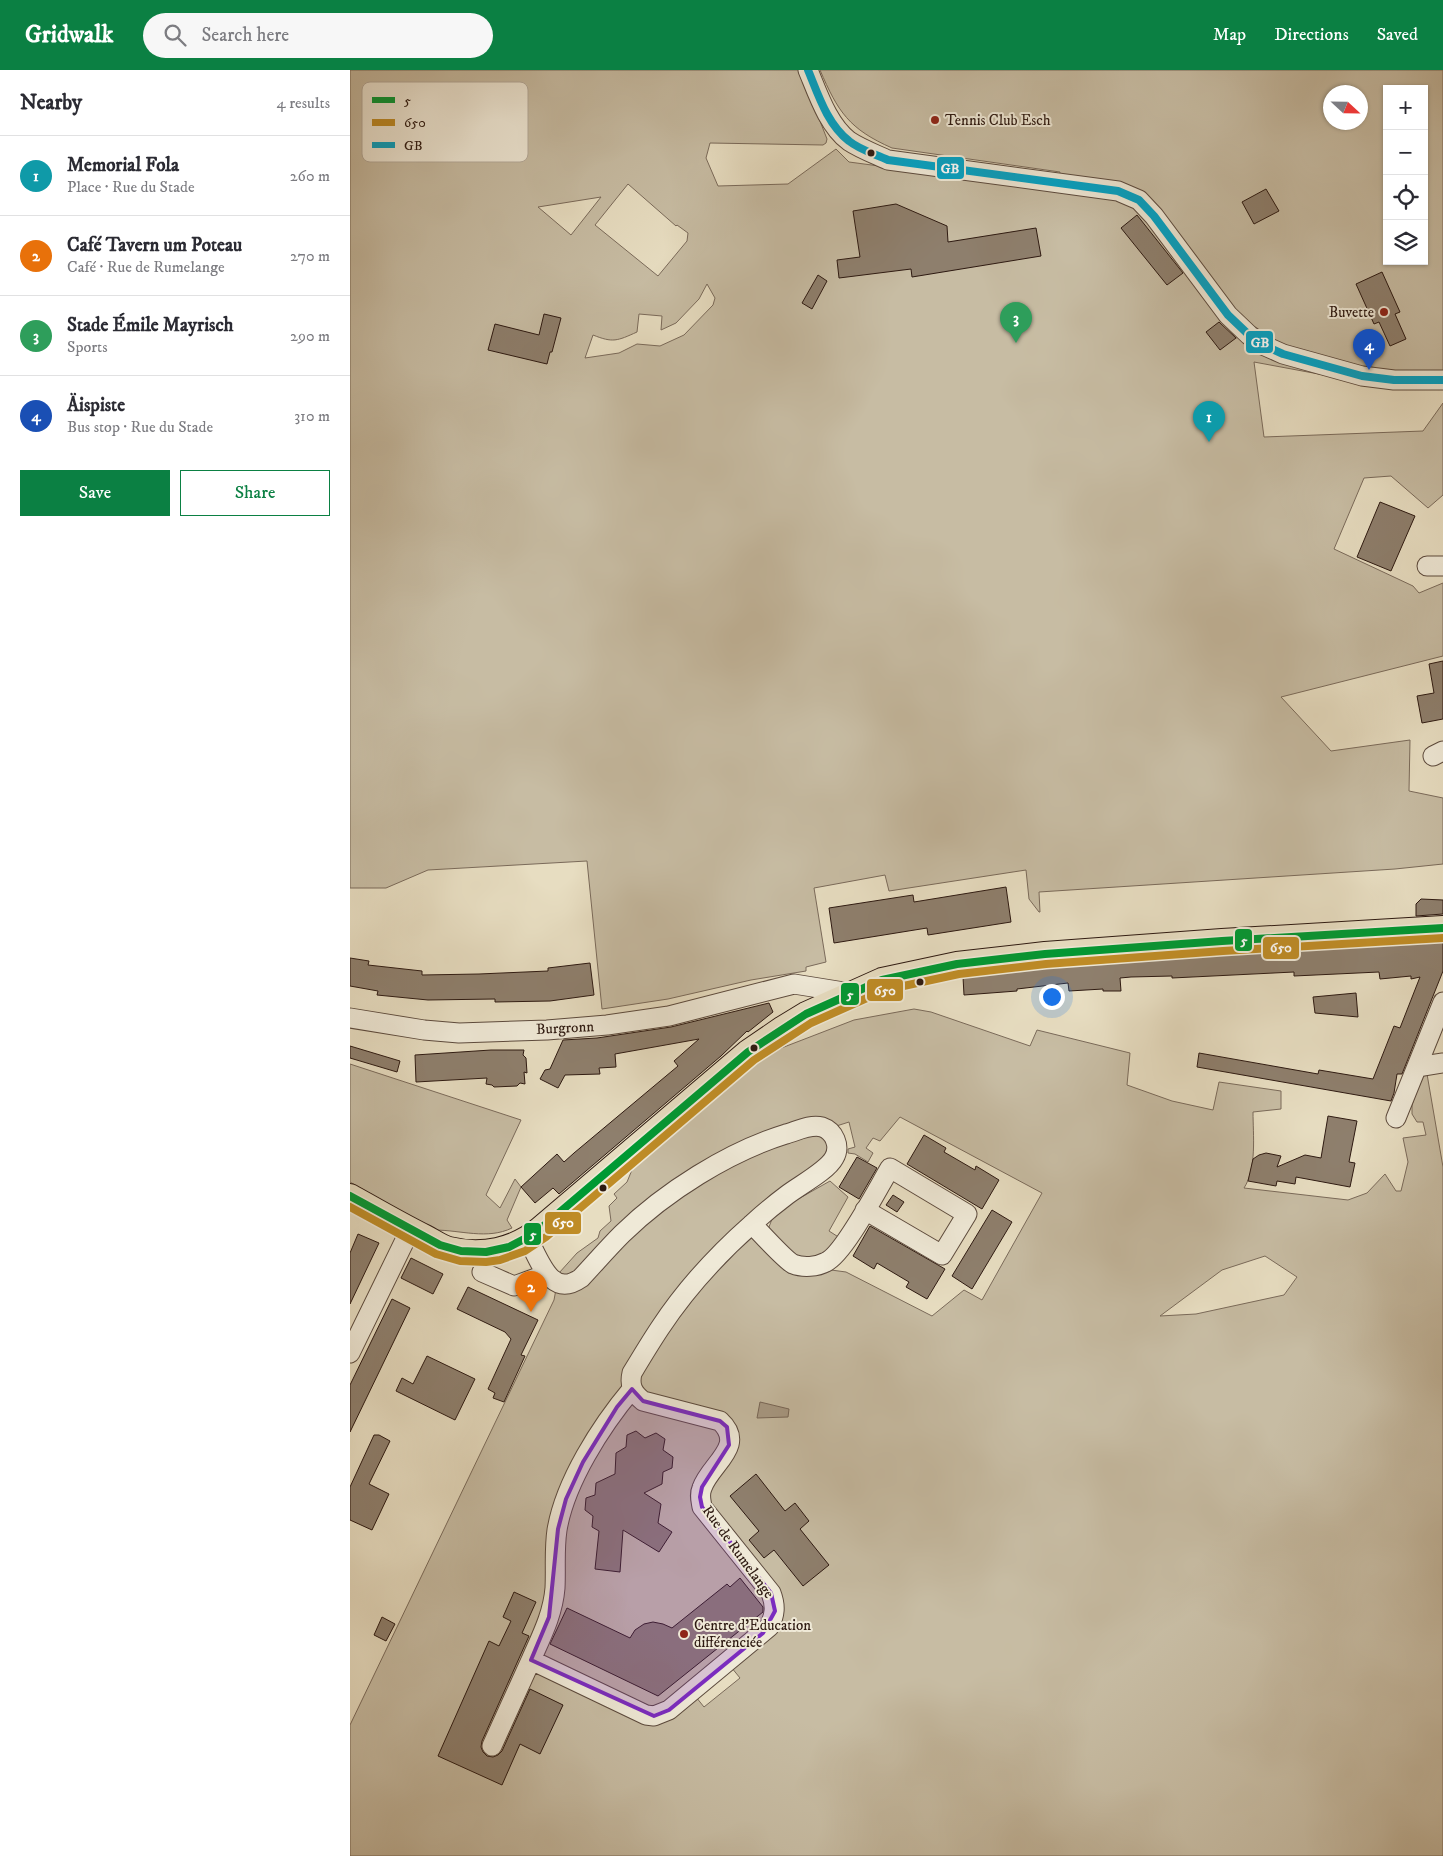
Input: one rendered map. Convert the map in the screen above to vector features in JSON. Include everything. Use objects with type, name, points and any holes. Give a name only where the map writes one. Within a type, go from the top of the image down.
[{"type":"main road","points":[[350,1196],[410,1230],[448,1248],[474,1253],[502,1250],[528,1239],[748,1052],[812,1011],[882,980],[957,964],[1046,954],[1443,928]]},
{"type":"street","points":[[808,70],[833,123],[848,140],[866,151],[888,160],[1118,191],[1139,200],[1154,216],[1228,316],[1249,335],[1265,346],[1283,354],[1362,376],[1394,380],[1443,380]]},
{"type":"street","name":"Burgronn","points":[[350,1018],[416,1029],[459,1033],[607,1026],[669,1016],[794,984],[850,993]]},
{"type":"street","points":[[808,985],[812,1011]]},
{"type":"street","points":[[778,988],[791,992],[812,1011]]},
{"type":"street","points":[[1396,1118],[1443,1002]]},
{"type":"street","points":[[1417,1066],[1443,1062]]},
{"type":"street","points":[[492,1746],[549,1617],[555,1588],[554,1558],[558,1529],[566,1499],[582,1462],[617,1407],[632,1389],[630,1381],[632,1373],[660,1327],[694,1283],[752,1224],[830,1164],[835,1156],[837,1146],[834,1136],[827,1129],[819,1126],[810,1127],[776,1137],[708,1168],[654,1206],[623,1233],[581,1278],[573,1284],[563,1285],[553,1281],[547,1274],[528,1239]]},
{"type":"street","points":[[752,1224],[792,1263],[809,1267],[827,1262],[841,1250],[890,1168],[967,1214],[942,1255],[865,1210]]},
{"type":"street","points":[[350,1354],[410,1230]]},
{"type":"street","points":[[482,1272],[514,1286],[547,1274]]},
{"type":"street","name":"Rue de Rumelange","points":[[531,1660],[646,1715],[654,1716],[669,1710],[764,1633],[773,1620],[774,1603],[771,1593],[702,1507],[700,1497],[702,1487],[730,1445],[727,1427],[720,1421],[643,1401],[636,1396],[632,1389]]},
{"type":"highlighted area","points":[[632,1389],[643,1401],[720,1421],[727,1427],[729,1445],[702,1487],[700,1497],[702,1507],[771,1593],[775,1611],[763,1633],[669,1710],[654,1716],[531,1660],[549,1617],[558,1529],[566,1499],[583,1462],[617,1407]]},
{"type":"shaded area","points":[[350,70],[800,70],[827,139],[826,143],[823,145],[710,143],[706,158],[718,186],[788,184],[836,149],[849,162],[1113,197],[1137,207],[1236,338],[1248,335],[1139,200],[1058,183],[1060,172],[892,148],[865,134],[847,118],[839,108],[820,70],[1443,70],[1443,380],[1339,370],[1324,375],[1254,362],[1264,437],[1423,431],[1443,403],[1443,495],[1428,508],[1391,476],[1364,478],[1334,549],[1413,586],[1419,593],[1443,583],[1443,656],[1281,697],[1331,751],[1410,740],[1409,791],[1443,798],[1443,864],[1395,869],[1039,892],[1040,912],[1029,899],[1026,870],[889,891],[885,875],[814,888],[826,962],[806,967],[806,971],[751,980],[668,999],[602,1009],[587,861],[428,870],[386,888],[350,888]],"holes":[[[628,184],[676,226],[688,233],[687,241],[658,276],[595,225]],[[601,197],[571,235],[538,207]],[[707,284],[715,298],[713,305],[684,335],[660,346],[637,344],[619,353],[585,358],[593,335],[615,340],[637,332],[639,314],[662,316],[661,330],[676,323],[699,299]]]},
{"type":"shaded area","points":[[914,1009],[931,1012],[1030,1046],[1037,1030],[1130,1053],[1127,1085],[1172,1101],[1213,1110],[1219,1082],[1281,1091],[1281,1109],[1253,1112],[1253,1161],[1244,1188],[1348,1200],[1367,1193],[1385,1174],[1396,1191],[1401,1191],[1408,1162],[1403,1138],[1426,1135],[1423,1122],[1417,1122],[1412,1114],[1412,1105],[1421,1078],[1427,1074],[1443,1167],[1443,1856],[350,1856],[350,1725],[554,1300],[559,1273],[577,1253],[598,1238],[600,1231],[611,1221],[609,1206],[617,1198],[614,1194],[627,1182],[634,1165],[758,1057],[854,1020]],"holes":[[[900,1117],[1042,1193],[982,1300],[964,1290],[932,1316],[846,1272],[809,1267],[752,1224],[837,1146],[827,1129],[849,1122],[855,1147],[848,1149],[848,1153],[855,1154],[868,1162],[873,1153],[866,1148],[873,1138],[880,1141]],[[1265,1256],[1297,1277],[1284,1295],[1196,1314],[1160,1316],[1222,1270]],[[727,1662],[740,1678],[704,1707],[692,1692]]]},
{"type":"shaded area","points":[[350,1064],[521,1120],[486,1195],[500,1208],[515,1179],[521,1187],[507,1220],[512,1228],[503,1232],[483,1234],[434,1230],[350,1182]]},
{"type":"shaded area","points":[[830,1181],[848,1197],[829,1231],[840,1238],[823,1256],[809,1260],[794,1257],[771,1233],[769,1227],[772,1219],[791,1203]]},
{"type":"shaded area","points":[[760,1402],[789,1409],[788,1417],[757,1418]]},
{"type":"building","points":[[1266,189],[1279,211],[1254,224],[1242,202]]},
{"type":"building","points":[[896,204],[947,226],[948,242],[1036,228],[1041,256],[912,277],[911,269],[839,278],[837,260],[860,257],[853,211]]},
{"type":"building","points":[[1137,215],[1183,273],[1167,285],[1121,228]]},
{"type":"building","points":[[1382,272],[1400,312],[1395,314],[1406,339],[1390,346],[1379,322],[1374,324],[1356,284]]},
{"type":"building","points":[[818,275],[827,281],[812,309],[802,303]]},
{"type":"building","points":[[544,314],[561,318],[547,364],[488,350],[495,324],[539,335]]},
{"type":"building","points":[[1219,322],[1236,338],[1220,350],[1206,332]]},
{"type":"building","points":[[1380,502],[1415,516],[1391,571],[1357,557]]},
{"type":"building","points":[[1443,661],[1443,719],[1422,723],[1417,696],[1434,693],[1429,664]]},
{"type":"building","points":[[1006,887],[1011,922],[928,935],[927,928],[834,943],[829,908],[913,895],[914,902]]},
{"type":"building","points":[[1421,899],[1443,900],[1443,914],[1416,916],[1416,904]]},
{"type":"building","points":[[1443,942],[1443,971],[1402,1074],[1397,1074],[1391,1101],[1197,1067],[1199,1053],[1318,1074],[1319,1070],[1373,1079],[1394,1026],[1400,1028],[1420,977],[1411,979],[1411,976],[1380,979],[1379,972],[1294,976],[1294,972],[1172,978],[1172,976],[1131,977],[1120,978],[1121,991],[1103,991],[1103,989],[1069,991],[1068,983],[1017,989],[1017,991],[964,995],[963,977],[1046,968],[1223,955]]},
{"type":"building","points":[[350,958],[369,961],[368,965],[422,971],[422,975],[548,971],[548,968],[590,963],[594,995],[550,1001],[495,1002],[495,999],[428,1000],[377,995],[378,991],[350,986]]},
{"type":"building","points":[[1356,993],[1358,1017],[1315,1013],[1313,997]]},
{"type":"building","points":[[769,1003],[773,1012],[747,1031],[721,1056],[559,1194],[553,1188],[535,1203],[521,1187],[557,1154],[564,1162],[678,1066],[674,1061],[699,1039],[615,1054],[616,1067],[599,1068],[600,1074],[565,1075],[558,1088],[540,1079],[545,1070],[550,1069],[563,1040],[597,1038],[671,1027]]},
{"type":"building","points":[[350,1046],[400,1061],[397,1072],[350,1058]]},
{"type":"building","points":[[491,1050],[524,1050],[523,1055],[526,1058],[527,1073],[524,1072],[525,1084],[494,1087],[486,1084],[487,1078],[416,1082],[415,1055]]},
{"type":"building","points":[[1328,1116],[1357,1121],[1349,1162],[1355,1163],[1350,1187],[1296,1177],[1295,1184],[1277,1181],[1276,1186],[1248,1181],[1253,1159],[1259,1155],[1266,1153],[1281,1156],[1277,1167],[1305,1155],[1321,1158]]},
{"type":"building","points":[[924,1135],[946,1148],[944,1152],[975,1170],[976,1166],[999,1180],[982,1209],[907,1164]]},
{"type":"building","points":[[857,1157],[877,1168],[859,1199],[839,1187]]},
{"type":"building","points":[[893,1195],[904,1202],[897,1212],[886,1205]]},
{"type":"building","points":[[992,1210],[1012,1222],[972,1289],[952,1276]]},
{"type":"building","points":[[870,1226],[945,1269],[927,1299],[906,1287],[909,1282],[877,1263],[874,1269],[853,1256]]},
{"type":"building","points":[[358,1234],[379,1243],[350,1304],[350,1253]]},
{"type":"building","points":[[411,1258],[443,1274],[433,1294],[401,1278]]},
{"type":"building","points":[[468,1287],[538,1320],[521,1355],[525,1356],[504,1402],[493,1398],[495,1393],[488,1389],[511,1339],[505,1332],[457,1309]]},
{"type":"building","points":[[392,1299],[410,1308],[350,1432],[350,1385]]},
{"type":"building","points":[[427,1356],[475,1379],[455,1420],[396,1391],[402,1378],[413,1384]]},
{"type":"building","points":[[636,1431],[645,1438],[656,1433],[665,1439],[663,1450],[673,1457],[672,1468],[663,1472],[662,1484],[644,1493],[661,1504],[658,1523],[672,1532],[659,1552],[623,1530],[620,1572],[595,1569],[599,1531],[592,1527],[593,1516],[585,1510],[586,1498],[595,1495],[596,1483],[615,1474],[616,1453],[626,1447],[627,1435]]},
{"type":"building","points":[[374,1435],[379,1435],[390,1441],[369,1484],[389,1494],[372,1530],[350,1520],[350,1487]]},
{"type":"building","points":[[756,1474],[785,1511],[795,1503],[809,1521],[800,1529],[829,1565],[803,1586],[774,1550],[764,1558],[749,1540],[759,1531],[730,1496]]},
{"type":"building","name":"Centre d'Education différenciée","points":[[740,1578],[763,1607],[763,1612],[658,1696],[550,1644],[567,1608],[630,1638],[635,1630],[644,1624],[653,1622],[672,1628],[727,1584],[730,1587]]},
{"type":"building","points":[[514,1592],[536,1602],[522,1633],[529,1636],[482,1741],[481,1747],[483,1752],[487,1756],[493,1757],[502,1751],[530,1689],[563,1705],[540,1754],[520,1744],[502,1785],[438,1756],[489,1641],[499,1646],[511,1621],[503,1617]]},
{"type":"building","points":[[382,1617],[395,1624],[386,1641],[374,1635]]},
{"type":"transit line","name":"GB","points":[[808,70],[824,108],[841,134],[858,147],[888,160],[1118,191],[1139,200],[1154,216],[1228,315],[1249,335],[1265,346],[1283,354],[1362,376],[1394,380],[1443,380]]},
{"type":"transit line","name":"5","points":[[350,1196],[440,1245],[461,1251],[486,1252],[509,1247],[540,1229],[748,1052],[806,1014],[882,980],[957,964],[1045,954],[1443,928]]},
{"type":"transit line","name":"650","points":[[350,1207],[436,1254],[460,1261],[486,1262],[500,1260],[525,1251],[546,1237],[754,1060],[811,1023],[885,990],[959,974],[1046,964],[1443,938]]},
{"type":"place","name":"Tennis Club Esch","points":[[935,120]]},
{"type":"place","name":"Buvette","points":[[1384,312]]},
{"type":"place","name":"Stade Émile Mayrisch","points":[[1016,343]]},
{"type":"place","name":"Äispiste","points":[[1369,370]]},
{"type":"place","name":"Memorial Fola","points":[[1209,442]]},
{"type":"place","name":"Café Tavern um Poteau","points":[[531,1312]]},
{"type":"place","name":"Centre d'Education différenciée","points":[[684,1634]]}]
